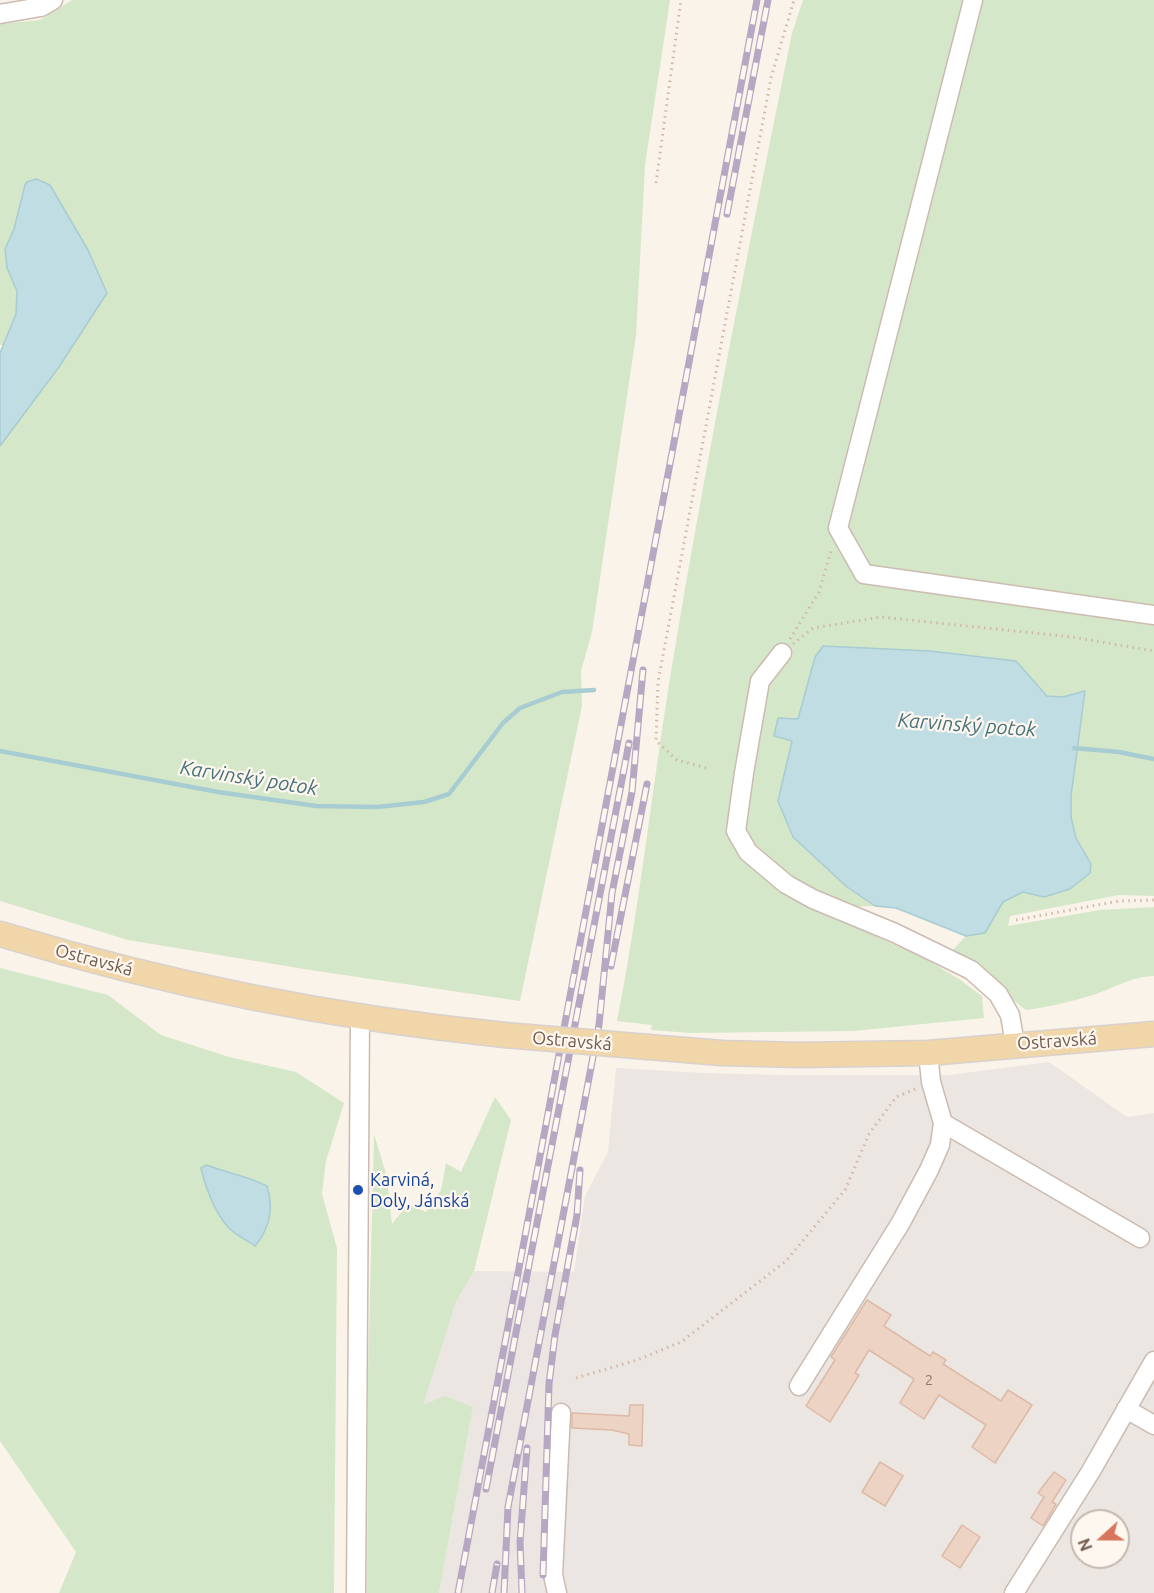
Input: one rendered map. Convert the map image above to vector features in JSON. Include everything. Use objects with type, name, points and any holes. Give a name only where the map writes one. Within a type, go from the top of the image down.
[{"type":"main road","name":"Ostravská","points":[[0,934],[169,980],[360,1017],[505,1035],[779,1055],[928,1053],[1154,1034]]},
{"type":"street","points":[[0,14],[41,7],[53,0]]},
{"type":"street","points":[[974,0],[838,528],[864,574],[1154,615]]},
{"type":"street","points":[[782,653],[759,681],[736,831],[748,852],[786,884],[813,899],[895,933],[971,970],[998,994],[1010,1015],[1015,1044]]},
{"type":"street","points":[[356,1593],[360,1017]]},
{"type":"street","points":[[799,1386],[900,1224],[940,1145],[943,1123],[931,1082],[928,1053]]},
{"type":"street","points":[[943,1123],[1140,1238]]},
{"type":"street","points":[[1014,1593],[1091,1471],[1154,1361]]},
{"type":"street","points":[[1126,1409],[1154,1425]]},
{"type":"street","points":[[557,1593],[553,1575],[561,1413]]},
{"type":"path","points":[[656,183],[681,0]]},
{"type":"path","points":[[706,768],[676,760],[656,741],[658,682],[771,78],[794,0]]},
{"type":"path","points":[[782,653],[819,592],[838,528]]},
{"type":"path","points":[[782,653],[813,628],[881,617],[1072,637],[1154,651]]},
{"type":"path","points":[[1016,920],[1119,901],[1154,900]]},
{"type":"path","points":[[576,1378],[637,1360],[681,1342],[786,1261],[845,1190],[869,1134],[896,1098],[931,1082]]},
{"type":"shaded area","points":[[1049,1062],[1127,1117],[1154,1113],[1154,1593],[439,1593],[473,1407],[422,1405],[456,1302],[474,1271],[574,1272],[585,1196],[608,1152],[616,1068],[786,1075],[949,1075]]},
{"type":"green space","points":[[72,0],[670,0],[645,165],[636,336],[592,632],[581,671],[582,706],[520,1001],[128,940],[0,901],[0,446],[59,367],[107,293],[27,182],[14,229],[5,249],[7,268],[17,291],[16,314],[4,345],[0,345],[0,24],[40,20]]},
{"type":"green space","points":[[803,0],[1154,0],[1154,896],[1119,895],[1010,916],[1008,926],[1100,910],[1154,907],[1154,976],[1132,980],[1079,999],[1026,1010],[1013,1000],[988,972],[953,950],[966,936],[985,933],[1003,902],[1023,892],[1044,897],[1070,889],[1090,873],[1076,839],[1071,817],[1063,697],[1047,696],[1016,661],[930,651],[824,646],[798,719],[778,718],[793,741],[778,801],[824,866],[875,906],[813,908],[924,958],[959,979],[982,996],[984,1018],[853,1031],[691,1033],[651,1030],[652,1025],[617,1021],[671,672],[699,512],[792,33]]},
{"type":"green space","points":[[0,968],[108,995],[161,1035],[229,1057],[296,1072],[344,1103],[326,1161],[322,1194],[337,1248],[334,1593],[59,1593],[76,1552],[0,1441]]},
{"type":"green space","points":[[495,1097],[511,1120],[474,1271],[456,1302],[423,1405],[445,1396],[473,1407],[439,1593],[367,1593],[368,1376],[374,1134],[387,1177],[392,1224],[408,1204],[426,1212],[441,1190],[446,1163],[461,1172]]},
{"type":"water","points":[[36,179],[50,185],[88,250],[107,293],[59,367],[0,446],[0,353],[16,314],[17,291],[7,268],[5,249],[14,229],[25,185]]},
{"type":"water","points":[[823,646],[930,651],[1016,661],[1047,696],[1063,697],[1085,691],[1071,796],[1071,817],[1076,838],[1091,864],[1090,873],[1070,889],[1044,897],[1023,892],[1003,902],[985,933],[966,936],[896,908],[875,906],[847,887],[793,837],[778,801],[792,741],[774,736],[778,718],[798,719],[815,657]]},
{"type":"water","points":[[207,1165],[267,1186],[270,1202],[269,1218],[264,1233],[255,1246],[231,1230],[218,1214],[201,1168]]},
{"type":"building","points":[[867,1300],[891,1315],[884,1326],[930,1356],[933,1352],[946,1360],[943,1364],[1001,1401],[1008,1390],[1032,1405],[995,1463],[972,1447],[986,1425],[939,1395],[924,1419],[900,1403],[914,1379],[869,1350],[855,1373],[859,1375],[830,1422],[806,1406],[835,1360],[831,1357]]},
{"type":"building","points":[[630,1405],[643,1405],[642,1446],[629,1445],[629,1434],[612,1430],[572,1428],[572,1413],[629,1416]]},
{"type":"building","points":[[880,1462],[903,1476],[885,1506],[862,1492]]},
{"type":"building","points":[[1054,1472],[1066,1480],[1052,1502],[1056,1504],[1043,1526],[1031,1518],[1044,1497],[1038,1493]]},
{"type":"building","points":[[962,1525],[980,1537],[960,1568],[942,1556]]},
{"type":"waterway","name":"Karvinský potok","points":[[0,751],[218,792],[316,806],[377,807],[424,802],[449,794],[503,723],[520,708],[562,692],[594,690]]},
{"type":"waterway","name":"Karvinský potok","points":[[1074,748],[1119,752],[1154,759]]},
{"type":"railway","points":[[458,1593],[757,0]]},
{"type":"railway","points":[[727,214],[768,0]]},
{"type":"railway","points":[[504,1593],[508,1507],[599,1025],[612,893],[632,792],[643,670]]},
{"type":"railway","points":[[486,1489],[629,743]]},
{"type":"railway","points":[[611,966],[647,784]]},
{"type":"railway","points":[[543,1575],[549,1384],[555,1335],[577,1215],[580,1170]]},
{"type":"railway","points":[[522,1593],[520,1542],[527,1448]]},
{"type":"railway","points":[[492,1593],[497,1564]]},
{"type":"place","name":"Karviná, Doly, Jánská","points":[[358,1190]]}]
